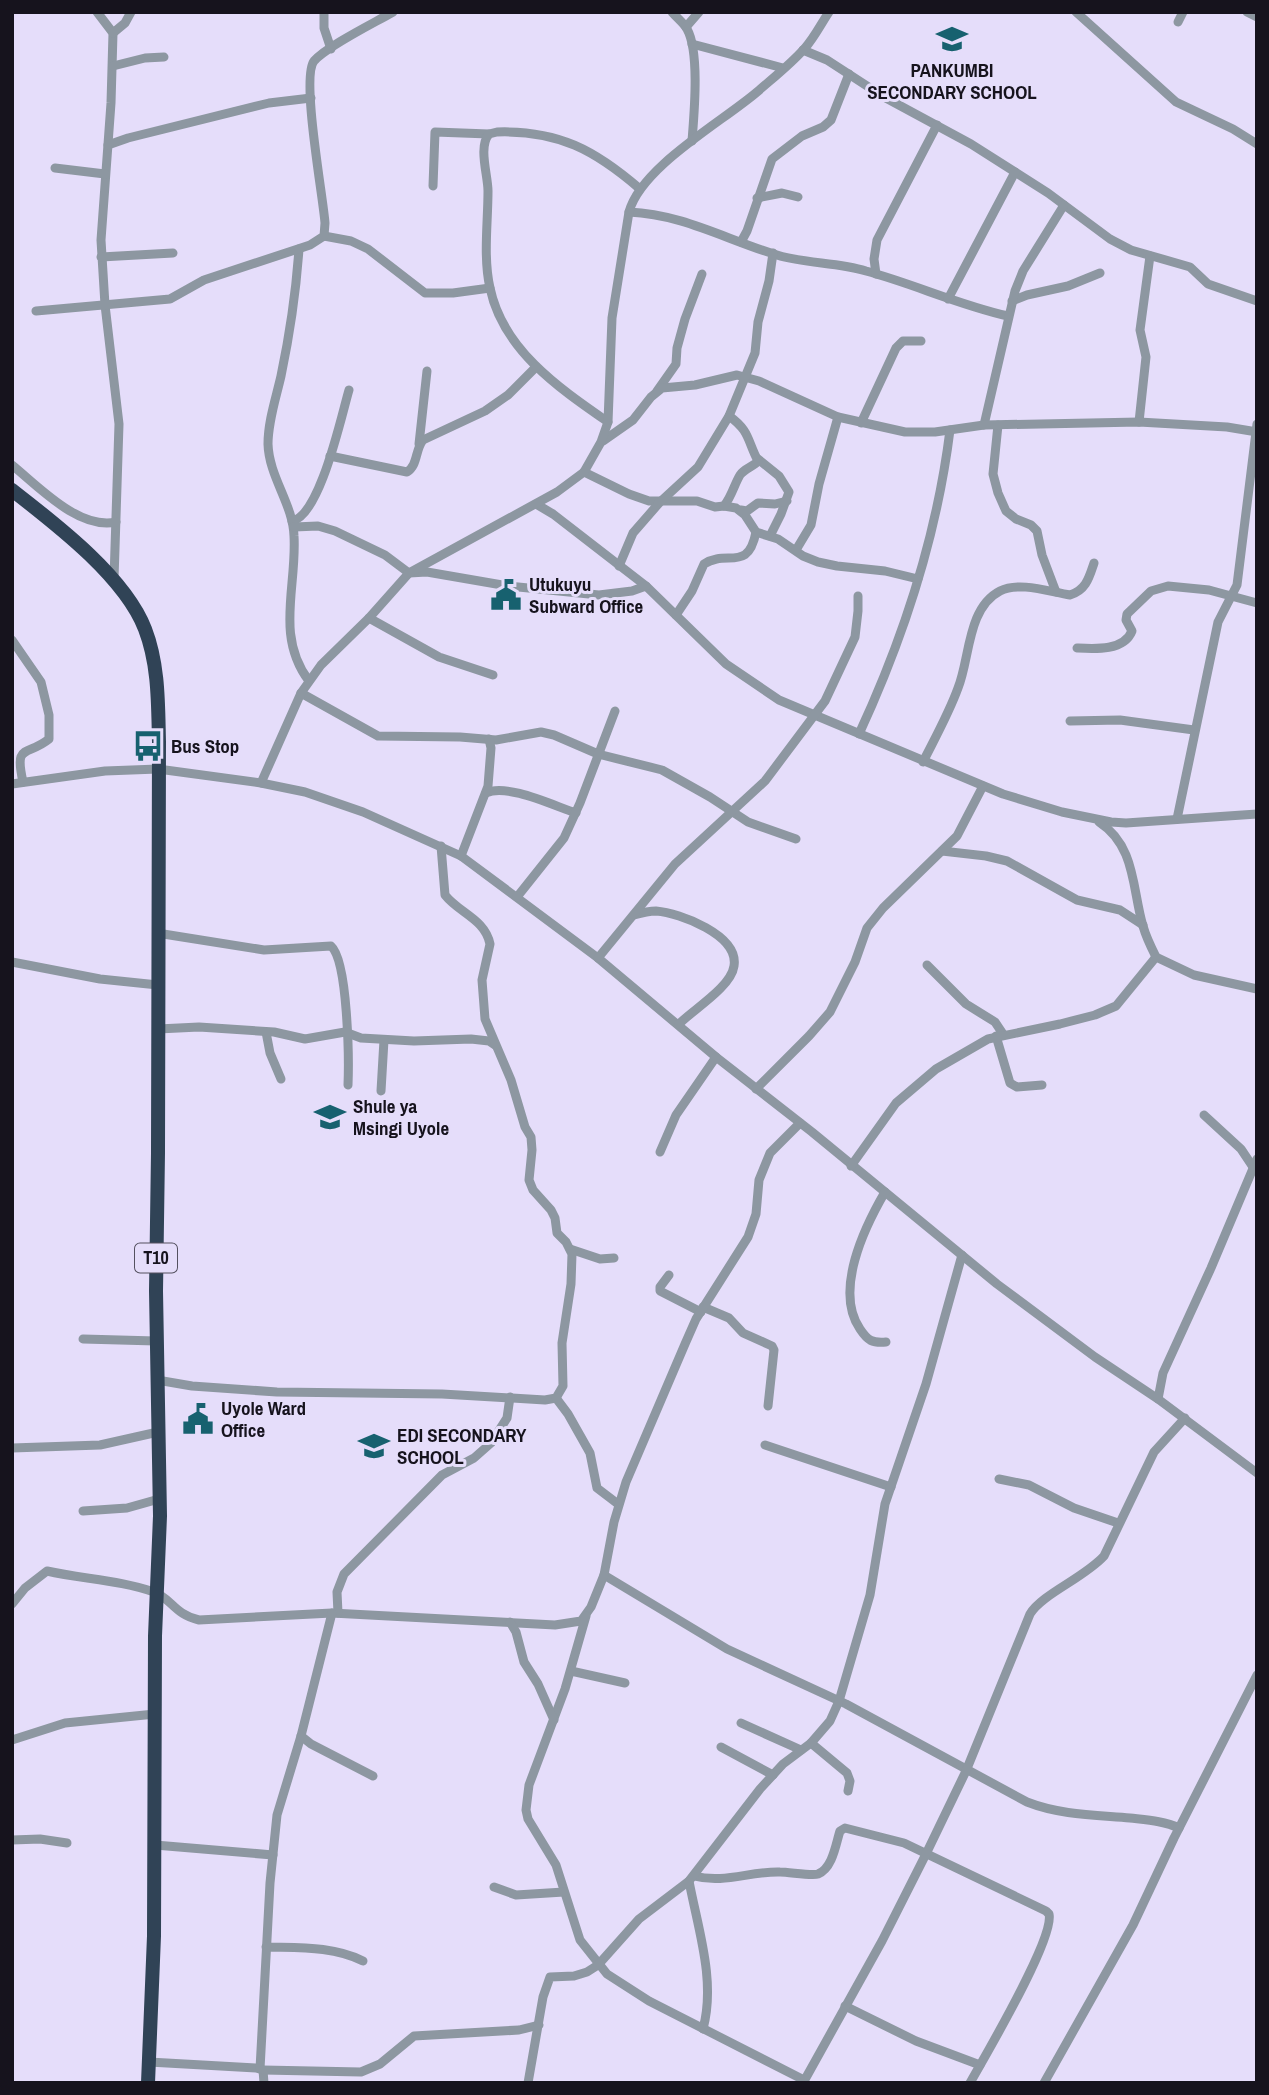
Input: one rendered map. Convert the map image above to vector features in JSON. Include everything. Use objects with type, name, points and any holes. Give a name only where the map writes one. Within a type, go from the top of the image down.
[{"type":"highway","name":"T10","points":[[13,493],[114,579],[135,610],[145,628],[151,649],[158,711],[156,1341],[159,1499],[155,1845],[148,2083]]},
{"type":"street","points":[[97,12],[113,33],[101,257],[119,424],[114,579]]},
{"type":"street","points":[[113,33],[125,23],[131,12]]},
{"type":"street","points":[[324,12],[324,28],[331,49]]},
{"type":"street","points":[[324,236],[310,69],[314,61],[331,49],[393,12]]},
{"type":"street","points":[[672,12],[686,27],[692,44],[692,141]]},
{"type":"street","points":[[686,27],[699,12]]},
{"type":"street","points":[[261,783],[309,681],[332,653],[369,618],[410,572],[536,504],[584,472],[601,442],[608,422],[612,318],[632,201],[640,189],[692,141],[757,92],[803,50],[829,12]]},
{"type":"street","points":[[1076,12],[1176,102],[1233,129],[1257,144]]},
{"type":"street","points":[[1178,22],[1183,12]]},
{"type":"street","points":[[1247,12],[1257,17]]},
{"type":"street","points":[[692,44],[783,68]]},
{"type":"street","points":[[803,50],[827,60],[884,97],[1015,172],[1110,239],[1131,250],[1190,267],[1208,284],[1257,301]]},
{"type":"street","points":[[113,66],[145,58],[164,57]]},
{"type":"street","points":[[741,242],[773,157],[802,136],[823,127],[831,120],[849,74]]},
{"type":"street","points":[[108,145],[269,103],[311,98]]},
{"type":"street","points":[[876,274],[874,259],[877,240],[937,125]]},
{"type":"street","points":[[433,186],[435,132],[489,134],[510,131],[549,135],[602,160],[640,189]]},
{"type":"street","points":[[489,134],[484,148],[488,182],[490,288],[507,330],[518,347],[537,367],[608,422]]},
{"type":"street","points":[[55,168],[105,174]]},
{"type":"street","points":[[948,299],[1015,172]]},
{"type":"street","points":[[757,198],[782,193],[798,197]]},
{"type":"street","points":[[984,425],[1007,316],[1023,271],[1065,205]]},
{"type":"street","points":[[629,212],[667,216],[773,254],[837,264],[876,274],[1007,316]]},
{"type":"street","points":[[36,311],[170,299],[204,280],[299,249],[324,236],[351,241],[369,249],[425,293],[453,293],[490,288]]},
{"type":"street","points":[[299,249],[293,313],[268,435],[272,470],[293,524],[295,539],[290,608],[291,642],[297,665],[309,681]]},
{"type":"street","points":[[101,257],[173,253]]},
{"type":"street","points":[[619,566],[633,533],[660,502],[698,467],[729,416],[755,353],[758,322],[769,282],[773,254]]},
{"type":"street","points":[[1139,422],[1146,357],[1140,330],[1150,256]]},
{"type":"street","points":[[1012,302],[1027,295],[1068,286],[1100,273]]},
{"type":"street","points":[[601,442],[633,420],[676,364],[677,348],[685,319],[702,274]]},
{"type":"street","points":[[861,423],[896,348],[903,341],[921,341]]},
{"type":"street","points":[[419,444],[433,434],[495,404],[537,367]]},
{"type":"street","points":[[330,456],[407,472],[414,466],[427,370]]},
{"type":"street","points":[[656,392],[662,388],[695,385],[731,375],[746,376],[838,417],[905,432],[984,425],[1139,422],[1256,429],[1242,550],[1233,595],[1218,622],[1177,819]]},
{"type":"street","points":[[293,524],[308,511],[317,494],[349,390]]},
{"type":"street","points":[[729,416],[748,435],[751,451],[788,486],[787,500],[770,536]]},
{"type":"street","points":[[796,551],[811,525],[819,484],[838,417]]},
{"type":"street","points":[[998,425],[993,474],[998,493],[1006,511],[1037,531],[1042,555],[1056,592]]},
{"type":"street","points":[[859,734],[904,623],[918,579],[936,506],[950,430]]},
{"type":"street","points":[[724,506],[733,494],[742,472],[755,465],[758,459]]},
{"type":"street","points":[[12,465],[81,518],[99,524],[116,522]]},
{"type":"street","points":[[584,472],[636,497],[660,502],[689,500],[747,511],[758,503],[778,504],[787,500]]},
{"type":"street","points":[[536,504],[553,514],[646,586],[726,664],[779,700],[812,716],[983,786],[1062,812],[1094,819],[1143,823],[1257,814]]},
{"type":"street","points":[[741,510],[756,532],[770,536],[803,556],[828,565],[873,569],[918,579]]},
{"type":"street","points":[[293,524],[318,526],[335,531],[385,555],[410,572],[427,572],[508,586],[599,594],[632,591],[646,586]]},
{"type":"street","points":[[676,615],[692,591],[704,564],[718,558],[733,559],[744,556],[751,548],[756,532]]},
{"type":"street","points":[[923,762],[959,687],[972,633],[984,606],[1006,589],[1030,589],[1070,595],[1084,587],[1094,563]]},
{"type":"street","points":[[1077,648],[1122,644],[1132,631],[1126,620],[1128,612],[1159,587],[1191,587],[1233,595],[1257,603]]},
{"type":"street","points":[[598,958],[685,853],[765,781],[825,701],[851,648],[856,629],[858,596]]},
{"type":"street","points":[[369,618],[439,657],[493,675]]},
{"type":"street","points":[[12,640],[41,682],[47,699],[50,724],[49,739],[27,749],[21,755],[19,762],[23,782]]},
{"type":"street","points":[[301,694],[378,736],[502,740],[541,732],[564,738],[598,754],[662,771],[756,826],[796,839]]},
{"type":"street","points":[[517,897],[558,847],[576,813],[615,711]]},
{"type":"street","points":[[1070,721],[1120,720],[1194,730]]},
{"type":"street","points":[[461,856],[486,793],[491,748],[489,739]]},
{"type":"street","points":[[12,784],[105,771],[158,769],[261,783],[306,792],[340,803],[383,819],[461,856],[598,958],[716,1057],[962,1255],[1095,1357],[1185,1418],[1257,1472]]},
{"type":"street","points":[[756,1089],[830,1012],[855,962],[867,928],[962,828],[983,786]]},
{"type":"street","points":[[486,793],[495,790],[508,791],[576,813]]},
{"type":"street","points":[[1094,819],[1112,833],[1130,864],[1143,925],[1156,957],[1194,975],[1257,989]]},
{"type":"street","points":[[441,846],[445,895],[483,927],[489,936],[482,994],[485,1019],[531,1137],[529,1180],[533,1190],[551,1210],[555,1218],[556,1233],[570,1249],[600,1259],[614,1258]]},
{"type":"street","points":[[942,851],[1007,861],[1077,900],[1120,910],[1143,925]]},
{"type":"street","points":[[633,916],[654,911],[699,924],[719,935],[732,951],[734,966],[728,982],[679,1024]]},
{"type":"street","points":[[157,933],[264,950],[331,946],[335,950],[340,968],[349,1033],[348,1085]]},
{"type":"street","points":[[851,1166],[886,1115],[910,1089],[961,1052],[1000,1035],[1060,1024],[1095,1015],[1116,1006],[1156,957]]},
{"type":"street","points":[[12,962],[100,979],[158,985]]},
{"type":"street","points":[[927,964],[966,1004],[995,1022],[1010,1083],[1017,1087],[1042,1085]]},
{"type":"street","points":[[158,1029],[199,1027],[266,1032],[305,1039],[341,1032],[361,1038],[384,1040],[471,1039],[489,1041],[496,1046]]},
{"type":"street","points":[[266,1032],[270,1053],[281,1079]]},
{"type":"street","points":[[381,1091],[384,1040]]},
{"type":"street","points":[[660,1152],[676,1115],[716,1057]]},
{"type":"street","points":[[1158,1399],[1163,1373],[1212,1268],[1255,1163],[1204,1115]]},
{"type":"street","points":[[800,1123],[770,1153],[759,1180],[756,1214],[748,1237],[702,1310],[639,1450],[618,1504],[604,1576],[586,1616],[571,1671],[529,1785],[526,1810],[528,1819],[556,1865],[580,1940],[598,1965],[618,1982],[649,2001],[804,2081],[882,1941],[926,1854],[965,1770],[1030,1614],[1038,1605],[1095,1566],[1104,1556],[1154,1452],[1185,1418]]},
{"type":"street","points":[[885,1192],[859,1247],[850,1307],[853,1321],[865,1337],[876,1342],[886,1342]]},
{"type":"street","points":[[556,1398],[563,1385],[562,1343],[572,1272],[570,1249]]},
{"type":"street","points":[[528,2083],[542,1997],[550,1977],[580,1975],[598,1965],[639,1919],[692,1879],[737,1816],[773,1774],[811,1743],[830,1721],[839,1701],[876,1572],[880,1522],[926,1384],[962,1255]]},
{"type":"street","points":[[669,1275],[660,1291],[702,1310],[729,1318],[743,1333],[772,1346],[774,1350],[768,1406]]},
{"type":"street","points":[[83,1339],[156,1341]]},
{"type":"street","points":[[157,1380],[192,1386],[277,1392],[510,1397],[534,1400],[556,1398]]},
{"type":"street","points":[[264,2083],[261,2070],[272,1855],[280,1800],[335,1613],[337,1592],[344,1574],[442,1475],[474,1458],[491,1443],[507,1418],[510,1397]]},
{"type":"street","points":[[556,1398],[590,1453],[597,1488],[618,1504]]},
{"type":"street","points":[[12,1448],[100,1445],[158,1432]]},
{"type":"street","points":[[765,1445],[891,1487]]},
{"type":"street","points":[[999,1479],[1029,1485],[1074,1508],[1118,1523]]},
{"type":"street","points":[[83,1511],[127,1508],[159,1499]]},
{"type":"street","points":[[12,1604],[25,1588],[47,1571],[156,1593],[179,1613],[199,1620],[335,1613],[573,1624],[586,1616]]},
{"type":"street","points":[[604,1576],[745,1658],[839,1701],[1039,1807],[1164,1822],[1179,1828]]},
{"type":"street","points":[[510,1622],[516,1632],[524,1662],[538,1684],[554,1720]]},
{"type":"street","points":[[571,1671],[625,1683]]},
{"type":"street","points":[[1044,2083],[1133,1925],[1257,1675]]},
{"type":"street","points":[[12,1740],[65,1723],[155,1714]]},
{"type":"street","points":[[741,1723],[801,1750]]},
{"type":"street","points":[[301,1736],[311,1744],[373,1776]]},
{"type":"street","points":[[811,1743],[847,1773],[850,1781],[848,1791]]},
{"type":"street","points":[[721,1746],[773,1774]]},
{"type":"street","points":[[692,1879],[718,1881],[763,1872],[801,1872],[816,1875],[821,1873],[830,1860],[840,1831],[845,1828],[904,1843],[1046,1911],[1051,1919],[1036,1958],[970,2083]]},
{"type":"street","points":[[12,1840],[40,1839],[67,1843]]},
{"type":"street","points":[[155,1845],[272,1855]]},
{"type":"street","points":[[692,1879],[709,1990],[703,2029]]},
{"type":"street","points":[[494,1887],[516,1895],[564,1892]]},
{"type":"street","points":[[267,1947],[328,1950],[363,1961]]},
{"type":"street","points":[[845,2006],[916,2041],[980,2065]]},
{"type":"street","points":[[149,2062],[216,2064],[261,2070],[361,2072],[380,2064],[414,2036],[519,2030],[539,2025]]},
{"type":"place","name":"PANKUMBI SECONDARY SCHOOL","points":[[952,39]]},
{"type":"place","name":"Utukuyu Subward Office","points":[[506,595]]},
{"type":"place","name":"Bus Stop","points":[[148,746]]},
{"type":"place","name":"Shule ya Msingi Uyole","points":[[330,1117]]},
{"type":"place","name":"Uyole Ward Office","points":[[198,1419]]},
{"type":"place","name":"EDI SECONDARY SCHOOL","points":[[374,1446]]}]
